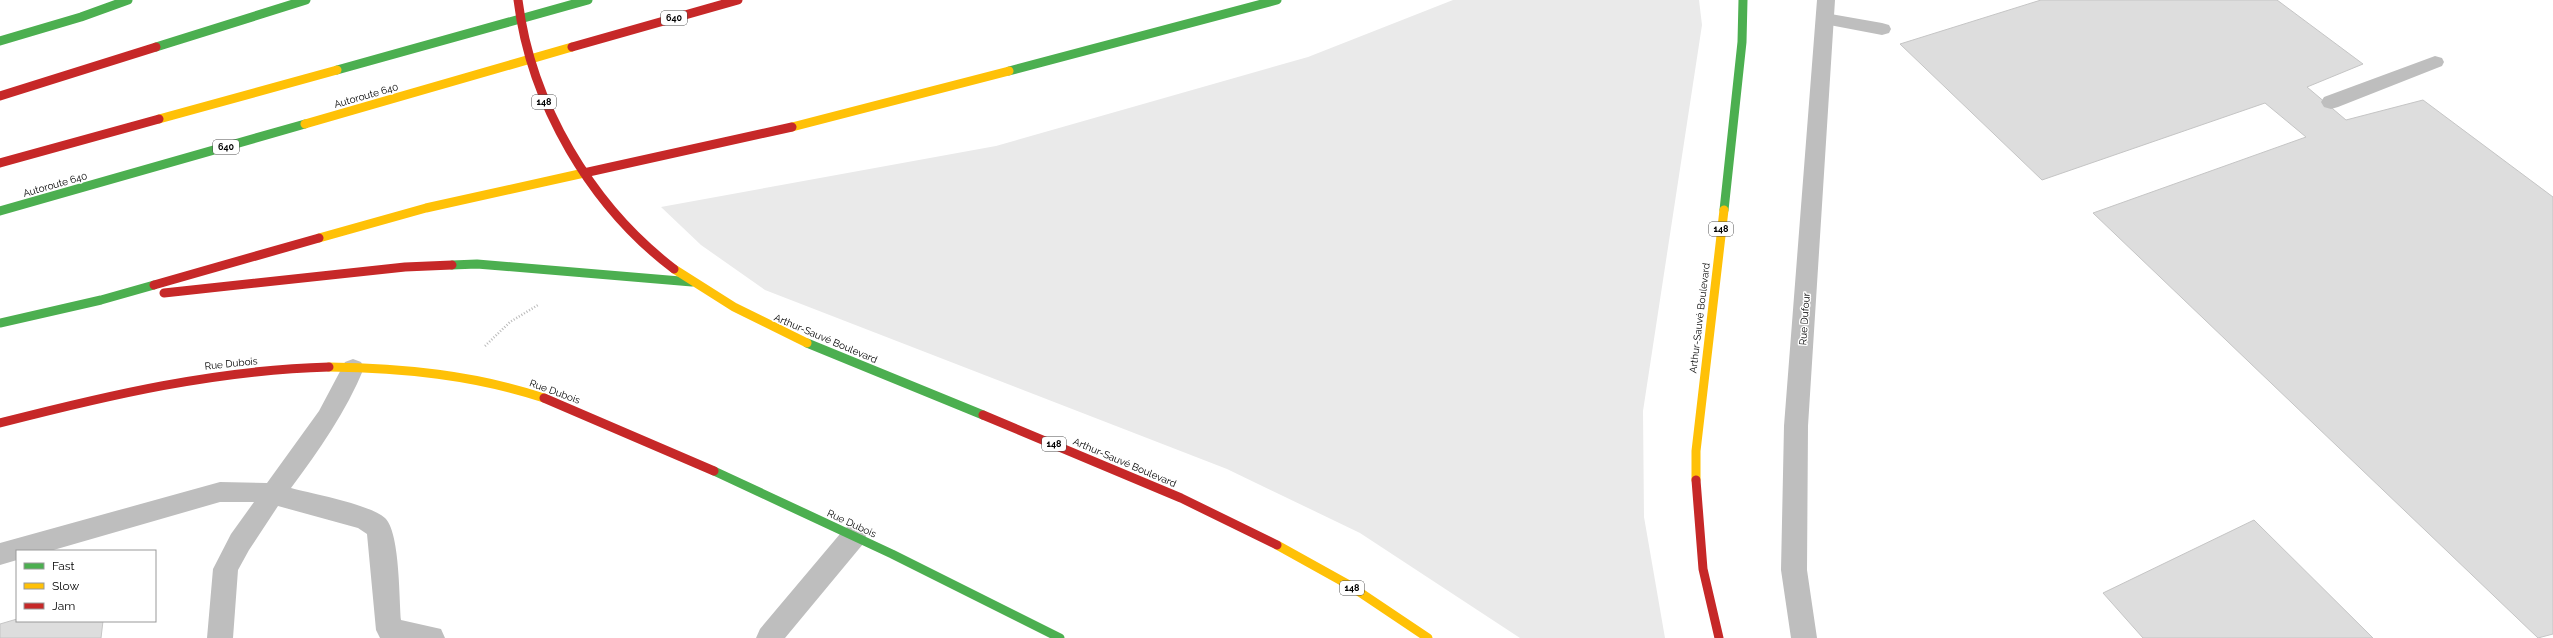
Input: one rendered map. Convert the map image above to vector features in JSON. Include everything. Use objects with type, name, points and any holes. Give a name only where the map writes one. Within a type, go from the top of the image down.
[{"type":"main road","points":[[0,41],[81,17],[128,0]]},
{"type":"main road","points":[[0,96],[306,0]]},
{"type":"main road","name":"148","points":[[518,0],[524,49],[531,74],[543,100],[584,173],[600,197],[623,223],[692,282]]},
{"type":"main road","points":[[0,163],[588,0]]},
{"type":"main road","name":"Autoroute 640","points":[[0,211],[738,0]]},
{"type":"main road","points":[[0,323],[101,300],[426,208],[825,120],[1277,0]]},
{"type":"main road","name":"Arthur-Sauvé Boulevard","points":[[1719,638],[1706,587],[1700,551],[1695,487],[1696,451],[1742,42],[1743,0]]},
{"type":"main road","points":[[101,300],[436,265],[519,266],[692,282]]},
{"type":"main road","name":"Arthur-Sauvé Boulevard","points":[[692,282],[761,322],[826,351],[1092,460],[1221,516],[1318,566],[1400,618],[1428,638]]},
{"type":"main road","name":"Rue Dubois","points":[[0,423],[194,378],[268,370],[353,368],[422,371],[501,385],[532,394],[598,419],[854,536],[1060,638]]},
{"type":"street","points":[[1826,10],[1882,29]]},
{"type":"street","name":"Rue Dufour","points":[[1804,638],[1794,577],[1793,540],[1796,426],[1826,10]]},
{"type":"street","points":[[2331,102],[2435,62]]},
{"type":"street","points":[[220,638],[226,569],[240,542],[327,420],[342,395],[353,368]]},
{"type":"street","points":[[0,554],[220,492],[252,491],[273,494],[364,519],[376,526],[381,533],[389,634],[432,638]]},
{"type":"street","points":[[769,638],[854,536]]},
{"type":"path","points":[[484,348],[510,322],[543,302]]},
{"type":"shaded area","points":[[1453,0],[1699,0],[1702,25],[1643,411],[1644,517],[1665,638],[1520,638],[1360,533],[1227,469],[765,290],[701,245],[661,207],[996,146],[1308,57]]},
{"type":"building","points":[[2041,0],[2277,0],[2363,64],[2307,87],[2346,120],[2423,100],[2553,197],[2553,634],[2538,638],[2093,213],[2306,137],[2265,103],[2042,180],[1900,44]]},
{"type":"building","points":[[2254,520],[2373,638],[2143,638],[2103,593]]},
{"type":"building","points":[[16,619],[16,622],[103,622],[101,638],[0,638],[0,624]]},
{"type":"traffic: fast","points":[[0,41],[81,17],[128,0]]},
{"type":"traffic: fast","points":[[156,47],[306,0]]},
{"type":"traffic: fast","points":[[337,70],[588,0]]},
{"type":"traffic: fast","points":[[1009,71],[1277,0]]},
{"type":"traffic: fast","points":[[1724,210],[1742,42],[1743,0]]},
{"type":"traffic: fast","points":[[0,211],[305,124]]},
{"type":"traffic: fast","points":[[452,265],[477,264],[692,282]]},
{"type":"traffic: fast","points":[[0,323],[101,300],[154,285]]},
{"type":"traffic: fast","points":[[807,343],[983,415]]},
{"type":"traffic: fast","points":[[714,471],[892,554],[1060,638]]},
{"type":"traffic: slow","points":[[305,124],[572,47]]},
{"type":"traffic: slow","points":[[159,119],[337,70]]},
{"type":"traffic: slow","points":[[792,127],[1009,71]]},
{"type":"traffic: slow","points":[[319,238],[426,208],[584,173]]},
{"type":"traffic: slow","points":[[1696,480],[1696,451],[1724,210]]},
{"type":"traffic: slow","points":[[674,269],[734,307],[807,343]]},
{"type":"traffic: slow","points":[[329,367],[384,368],[438,373],[465,377],[518,389],[544,398]]},
{"type":"traffic: slow","points":[[1277,545],[1349,585],[1428,638]]},
{"type":"traffic: jam","points":[[518,0],[520,19],[528,55],[547,104],[575,157],[598,193],[624,225],[656,255],[674,269]]},
{"type":"traffic: jam","points":[[572,47],[738,0]]},
{"type":"traffic: jam","points":[[0,96],[156,47]]},
{"type":"traffic: jam","points":[[0,163],[159,119]]},
{"type":"traffic: jam","points":[[584,173],[792,127]]},
{"type":"traffic: jam","points":[[154,285],[319,238]]},
{"type":"traffic: jam","points":[[164,293],[405,267],[452,265]]},
{"type":"traffic: jam","points":[[0,423],[81,402],[163,384],[204,377],[287,368],[329,367]]},
{"type":"traffic: jam","points":[[544,398],[604,422],[714,471]]},
{"type":"traffic: jam","points":[[983,415],[1181,498],[1277,545]]},
{"type":"traffic: jam","points":[[1696,480],[1703,569],[1719,638]]}]
